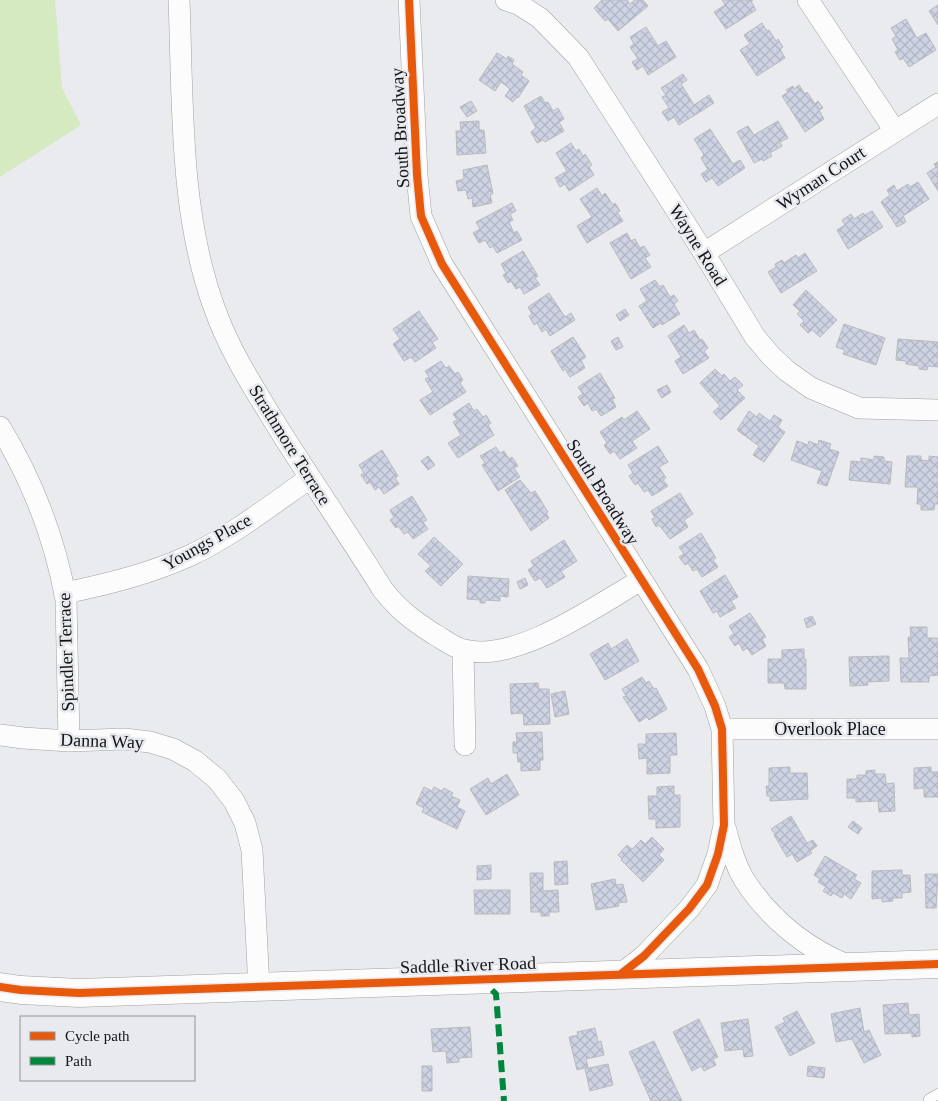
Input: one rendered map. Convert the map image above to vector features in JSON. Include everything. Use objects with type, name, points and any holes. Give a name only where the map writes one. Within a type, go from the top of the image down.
[{"type":"street","name":"Strathmore Terrace","points":[[179,0],[186,182],[201,264],[214,307],[233,352],[257,393],[310,478],[383,590],[397,608],[416,622],[463,650],[501,652],[550,633],[641,580]]},
{"type":"street","name":"South Broadway","points":[[409,0],[417,174],[421,216],[442,264],[698,669],[715,706],[722,729],[724,825],[718,854],[707,885],[689,909],[644,956],[622,974]]},
{"type":"street","name":"Wayne Road","points":[[506,0],[518,4],[540,18],[578,57],[704,253],[755,337],[771,356],[787,371],[811,388],[859,408],[938,410]]},
{"type":"street","points":[[808,0],[895,130]]},
{"type":"street","name":"Wyman Court","points":[[704,253],[938,104]]},
{"type":"street","name":"Spindler Terrace","points":[[0,427],[31,485],[48,527],[65,593],[69,741]]},
{"type":"street","name":"Youngs Place","points":[[65,593],[144,574],[190,555],[226,535],[310,478]]},
{"type":"street","points":[[463,650],[465,745]]},
{"type":"street","name":"Overlook Place","points":[[722,729],[938,729]]},
{"type":"street","name":"Danna Way","points":[[0,735],[69,741],[124,739],[150,742],[174,749],[196,762],[217,779],[234,801],[245,823],[252,850],[260,988]]},
{"type":"street","name":"South Broadway","points":[[724,825],[732,853],[745,880],[780,922],[802,941],[824,956],[853,967]]},
{"type":"street","name":"Saddle River Road","points":[[0,987],[79,993],[938,964]]},
{"type":"green space","points":[[0,0],[55,0],[62,88],[81,125],[0,177]]},
{"type":"building","points":[[602,0],[627,0],[630,4],[635,0],[643,0],[648,6],[618,31],[608,19],[605,21],[594,8]]},
{"type":"building","points":[[722,0],[753,0],[751,1],[756,10],[726,29],[714,12],[725,5]]},
{"type":"building","points":[[938,5],[938,25],[929,11]]},
{"type":"building","points":[[906,19],[917,38],[926,33],[936,50],[909,67],[903,58],[900,60],[895,52],[898,50],[892,39],[896,36],[891,28]]},
{"type":"building","points":[[762,23],[776,41],[778,39],[783,47],[780,49],[785,58],[757,76],[740,50],[750,44],[744,35]]},
{"type":"building","points":[[646,27],[658,46],[666,41],[676,57],[648,75],[643,66],[637,70],[632,62],[638,59],[630,47],[634,44],[630,37]]},
{"type":"building","points":[[497,53],[507,59],[508,56],[514,60],[512,64],[523,72],[521,75],[529,81],[518,98],[513,102],[505,96],[510,89],[501,82],[495,91],[479,80]]},
{"type":"building","points":[[683,74],[687,80],[681,84],[694,105],[709,95],[714,103],[679,125],[674,117],[668,121],[662,112],[669,108],[662,97],[666,95],[661,88]]},
{"type":"building","points":[[799,85],[805,94],[807,92],[815,104],[818,101],[823,108],[819,110],[824,119],[805,132],[782,96],[788,92],[786,90],[793,86],[794,89]]},
{"type":"building","points":[[541,96],[545,103],[548,102],[553,111],[558,108],[564,119],[559,122],[564,131],[545,142],[543,140],[537,143],[531,132],[536,128],[524,106]]},
{"type":"building","points":[[471,101],[477,111],[467,117],[460,107]]},
{"type":"building","points":[[479,121],[479,130],[484,130],[486,153],[457,155],[456,131],[461,131],[460,122]]},
{"type":"building","points":[[778,121],[788,138],[780,142],[782,146],[770,153],[772,156],[754,163],[737,132],[748,126],[754,135]]},
{"type":"building","points":[[710,129],[733,164],[740,160],[745,168],[718,186],[712,178],[706,182],[701,174],[708,170],[701,158],[704,155],[694,139]]},
{"type":"building","points":[[571,143],[576,151],[579,149],[583,156],[585,154],[592,165],[589,167],[594,175],[569,191],[565,184],[560,187],[555,178],[567,171],[556,153]]},
{"type":"building","points":[[938,162],[938,191],[927,173],[936,167],[934,164]]},
{"type":"building","points":[[487,165],[493,194],[490,194],[492,203],[473,207],[472,198],[468,199],[466,190],[458,191],[456,181],[464,179],[463,170]]},
{"type":"building","points":[[918,182],[929,199],[903,216],[906,222],[897,227],[881,202],[890,195],[887,190],[894,185],[897,191],[908,184],[910,187]]},
{"type":"building","points":[[597,188],[602,196],[605,193],[613,205],[615,203],[620,211],[617,212],[623,221],[587,243],[577,226],[592,217],[580,199]]},
{"type":"building","points":[[512,203],[516,211],[510,214],[513,220],[509,222],[514,233],[517,231],[522,240],[497,253],[493,246],[490,248],[485,240],[479,243],[473,233],[480,229],[476,222]]},
{"type":"building","points":[[872,211],[883,227],[848,249],[837,230],[845,225],[842,220],[851,214],[854,219],[863,213],[865,215]]},
{"type":"building","points":[[627,233],[631,241],[635,239],[640,248],[644,246],[650,255],[645,258],[651,267],[631,279],[610,243]]},
{"type":"building","points":[[523,251],[538,276],[535,278],[540,285],[524,294],[520,287],[516,289],[511,281],[508,283],[503,275],[506,273],[501,264]]},
{"type":"building","points":[[805,253],[817,271],[781,293],[768,272],[776,267],[775,264],[782,260],[784,263],[796,255],[798,258]]},
{"type":"building","points":[[655,280],[660,287],[663,285],[670,297],[674,295],[678,301],[674,304],[680,314],[653,328],[639,306],[647,301],[640,289]]},
{"type":"building","points":[[806,290],[837,320],[820,337],[812,330],[808,333],[800,325],[804,321],[797,314],[800,311],[793,305]]},
{"type":"building","points":[[549,293],[565,317],[571,313],[575,320],[550,336],[546,329],[542,332],[537,323],[534,325],[529,316],[532,314],[528,307]]},
{"type":"building","points":[[625,309],[629,315],[620,321],[616,315]]},
{"type":"building","points":[[419,311],[438,339],[432,342],[436,348],[415,362],[411,357],[404,361],[393,344],[400,339],[393,329]]},
{"type":"building","points":[[844,324],[885,338],[876,365],[843,354],[845,350],[836,347]]},
{"type":"building","points":[[684,325],[689,333],[694,330],[700,340],[702,339],[708,348],[704,351],[709,358],[683,374],[675,361],[681,357],[668,336]]},
{"type":"building","points":[[573,337],[586,357],[581,360],[585,368],[570,377],[565,369],[563,371],[551,351]]},
{"type":"building","points":[[618,337],[623,347],[616,350],[611,341]]},
{"type":"building","points":[[898,339],[938,342],[938,367],[928,366],[927,370],[919,369],[919,366],[906,364],[906,361],[896,360]]},
{"type":"building","points":[[441,361],[446,368],[449,366],[455,374],[458,372],[463,380],[460,383],[466,392],[430,415],[420,400],[433,392],[425,379],[429,377],[425,371]]},
{"type":"building","points":[[715,369],[722,376],[724,374],[730,381],[735,377],[743,385],[737,390],[745,398],[721,420],[713,412],[720,406],[700,383]]},
{"type":"building","points":[[600,373],[615,398],[612,399],[616,407],[601,416],[596,409],[592,411],[588,403],[584,406],[578,397],[583,394],[578,387]]},
{"type":"building","points":[[667,385],[671,392],[662,398],[657,390]]},
{"type":"building","points":[[469,403],[474,411],[477,409],[483,417],[486,415],[491,423],[488,425],[494,435],[458,458],[448,443],[461,435],[453,422],[457,420],[453,414]]},
{"type":"building","points":[[637,411],[650,429],[632,441],[637,448],[620,459],[614,451],[610,454],[604,445],[607,443],[600,432],[622,417],[624,420]]},
{"type":"building","points":[[749,411],[757,417],[759,413],[770,421],[774,415],[782,420],[778,427],[785,432],[764,462],[753,455],[759,446],[737,430]]},
{"type":"building","points":[[819,440],[831,444],[829,449],[839,452],[827,486],[817,483],[822,471],[791,460],[797,441],[808,445],[809,441],[818,445]]},
{"type":"building","points":[[658,446],[668,462],[659,467],[666,478],[663,480],[668,486],[652,496],[648,490],[644,492],[638,483],[635,485],[629,476],[633,473],[628,465]]},
{"type":"building","points":[[496,447],[500,453],[504,451],[509,459],[512,457],[518,466],[514,468],[520,477],[498,491],[482,465],[485,463],[480,456]]},
{"type":"building","points":[[382,450],[398,476],[395,478],[399,484],[384,494],[379,487],[375,490],[370,482],[367,484],[361,475],[364,473],[359,465]]},
{"type":"building","points":[[428,456],[435,465],[428,470],[421,461]]},
{"type":"building","points":[[874,456],[884,457],[884,461],[892,462],[890,484],[849,480],[851,461],[861,462],[861,458],[874,460]]},
{"type":"building","points":[[907,456],[921,456],[921,460],[929,461],[929,456],[938,457],[938,504],[935,504],[934,510],[921,510],[921,504],[917,504],[918,487],[905,487]]},
{"type":"building","points":[[520,480],[531,493],[535,491],[548,512],[546,513],[549,518],[531,531],[505,490]]},
{"type":"building","points":[[680,493],[693,514],[684,520],[688,527],[670,539],[659,525],[656,527],[652,519],[655,518],[651,511]]},
{"type":"building","points":[[412,496],[427,520],[423,522],[428,529],[413,539],[408,532],[404,534],[398,526],[396,528],[390,520],[394,517],[390,510]]},
{"type":"building","points":[[701,533],[716,558],[713,560],[718,567],[702,577],[697,569],[693,571],[688,563],[685,565],[679,557],[684,554],[679,547]]},
{"type":"building","points":[[434,537],[463,564],[441,586],[425,571],[431,566],[418,554]]},
{"type":"building","points":[[564,540],[577,561],[561,571],[565,577],[547,588],[540,578],[535,581],[528,570],[534,566],[531,561]]},
{"type":"building","points":[[725,575],[738,597],[731,601],[736,608],[720,617],[717,611],[713,613],[700,591]]},
{"type":"building","points":[[468,576],[509,579],[508,597],[500,596],[500,601],[485,600],[485,603],[480,603],[480,600],[467,599]]},
{"type":"building","points":[[525,578],[528,585],[520,589],[517,582]]},
{"type":"building","points":[[750,613],[766,637],[762,639],[766,646],[752,655],[747,648],[743,651],[739,643],[735,646],[729,637],[734,634],[729,626]]},
{"type":"building","points":[[812,616],[816,624],[807,628],[804,619]]},
{"type":"building","points":[[910,627],[927,627],[927,638],[938,638],[938,675],[929,676],[929,682],[901,682],[900,658],[909,658],[908,637],[911,637]]},
{"type":"building","points":[[627,639],[639,661],[605,680],[590,654],[608,643],[611,649]]},
{"type":"building","points":[[804,649],[806,689],[785,689],[784,683],[768,683],[768,659],[782,659],[782,650]]},
{"type":"building","points":[[889,656],[889,681],[867,682],[868,685],[850,686],[849,657]]},
{"type":"building","points":[[642,677],[646,683],[649,681],[654,689],[656,688],[667,709],[649,720],[647,717],[639,722],[623,697],[626,696],[622,689]]},
{"type":"building","points":[[538,683],[539,689],[549,689],[550,724],[524,725],[523,713],[511,714],[510,684]]},
{"type":"building","points":[[565,691],[569,714],[555,717],[551,694]]},
{"type":"building","points":[[542,732],[543,760],[540,760],[540,770],[521,771],[521,762],[518,762],[517,753],[513,753],[513,742],[517,742],[516,733]]},
{"type":"building","points":[[676,733],[677,755],[670,755],[670,773],[647,774],[647,758],[639,759],[638,744],[646,744],[646,734]]},
{"type":"building","points":[[790,767],[790,773],[807,773],[808,799],[770,801],[770,796],[767,796],[766,786],[769,786],[769,768]]},
{"type":"building","points":[[931,767],[931,772],[938,772],[938,797],[924,797],[924,788],[914,789],[914,768]]},
{"type":"building","points":[[875,770],[875,774],[885,774],[886,784],[894,783],[895,811],[879,812],[878,801],[856,802],[856,798],[847,798],[847,779],[857,779],[857,775],[866,775],[866,771]]},
{"type":"building","points":[[507,774],[519,795],[486,815],[470,789],[488,778],[491,784]]},
{"type":"building","points":[[674,786],[674,795],[680,795],[680,827],[656,828],[656,819],[649,819],[648,796],[657,796],[657,787]]},
{"type":"building","points":[[424,787],[432,791],[434,787],[442,791],[444,788],[453,793],[451,796],[460,800],[457,807],[465,811],[457,829],[422,812],[424,808],[416,804]]},
{"type":"building","points":[[791,816],[807,843],[813,840],[817,846],[810,851],[812,853],[797,862],[792,854],[787,857],[771,829]]},
{"type":"building","points":[[853,821],[862,828],[858,834],[848,827]]},
{"type":"building","points":[[652,837],[664,849],[659,855],[664,860],[643,882],[618,855],[627,845],[632,849],[641,840],[645,844]]},
{"type":"building","points":[[825,856],[857,875],[854,879],[861,883],[851,899],[844,894],[842,898],[833,893],[831,896],[823,891],[826,887],[818,882],[820,879],[814,875]]},
{"type":"building","points":[[567,861],[568,884],[555,885],[554,862]]},
{"type":"building","points":[[491,865],[491,879],[477,880],[477,866]]},
{"type":"building","points":[[902,870],[902,875],[910,875],[911,892],[902,893],[902,898],[892,898],[893,901],[882,902],[882,898],[872,899],[872,871]]},
{"type":"building","points":[[530,873],[543,873],[543,891],[558,890],[559,912],[549,912],[549,916],[541,916],[541,912],[531,912]]},
{"type":"building","points":[[925,874],[938,874],[936,908],[926,908]]},
{"type":"building","points":[[615,879],[616,885],[623,884],[627,902],[618,903],[619,906],[596,910],[591,884]]},
{"type":"building","points":[[474,890],[510,890],[510,914],[475,914]]},
{"type":"building","points":[[908,1003],[909,1015],[919,1014],[920,1036],[912,1037],[912,1033],[885,1034],[883,1005]]},
{"type":"building","points":[[860,1008],[864,1032],[869,1030],[881,1055],[864,1063],[852,1039],[836,1042],[831,1014]]},
{"type":"building","points":[[797,1011],[815,1043],[790,1056],[775,1027],[785,1022],[783,1018]]},
{"type":"building","points":[[699,1019],[718,1057],[713,1059],[716,1065],[704,1071],[701,1066],[692,1071],[673,1032]]},
{"type":"building","points":[[748,1019],[753,1056],[744,1057],[743,1049],[725,1051],[721,1023]]},
{"type":"building","points":[[470,1027],[472,1057],[459,1058],[459,1062],[447,1063],[446,1051],[433,1052],[431,1029]]},
{"type":"building","points":[[595,1028],[598,1042],[601,1041],[604,1055],[586,1059],[588,1067],[577,1070],[569,1037],[578,1035],[577,1032]]},
{"type":"building","points":[[654,1041],[682,1101],[651,1101],[629,1052]]},
{"type":"building","points":[[608,1064],[613,1085],[590,1091],[585,1069]]},
{"type":"building","points":[[422,1066],[432,1066],[432,1091],[422,1091]]},
{"type":"building","points":[[808,1066],[825,1068],[824,1078],[807,1076]]},
{"type":"marked path","points":[[492,990],[496,994],[504,1101]]},
{"type":"cycle path","points":[[409,0],[417,175],[421,216],[442,264],[698,669],[715,706],[722,729],[724,825],[718,854],[707,885],[689,909],[644,956],[621,974]]},
{"type":"cycle path","points":[[0,987],[79,993],[938,964]]}]
